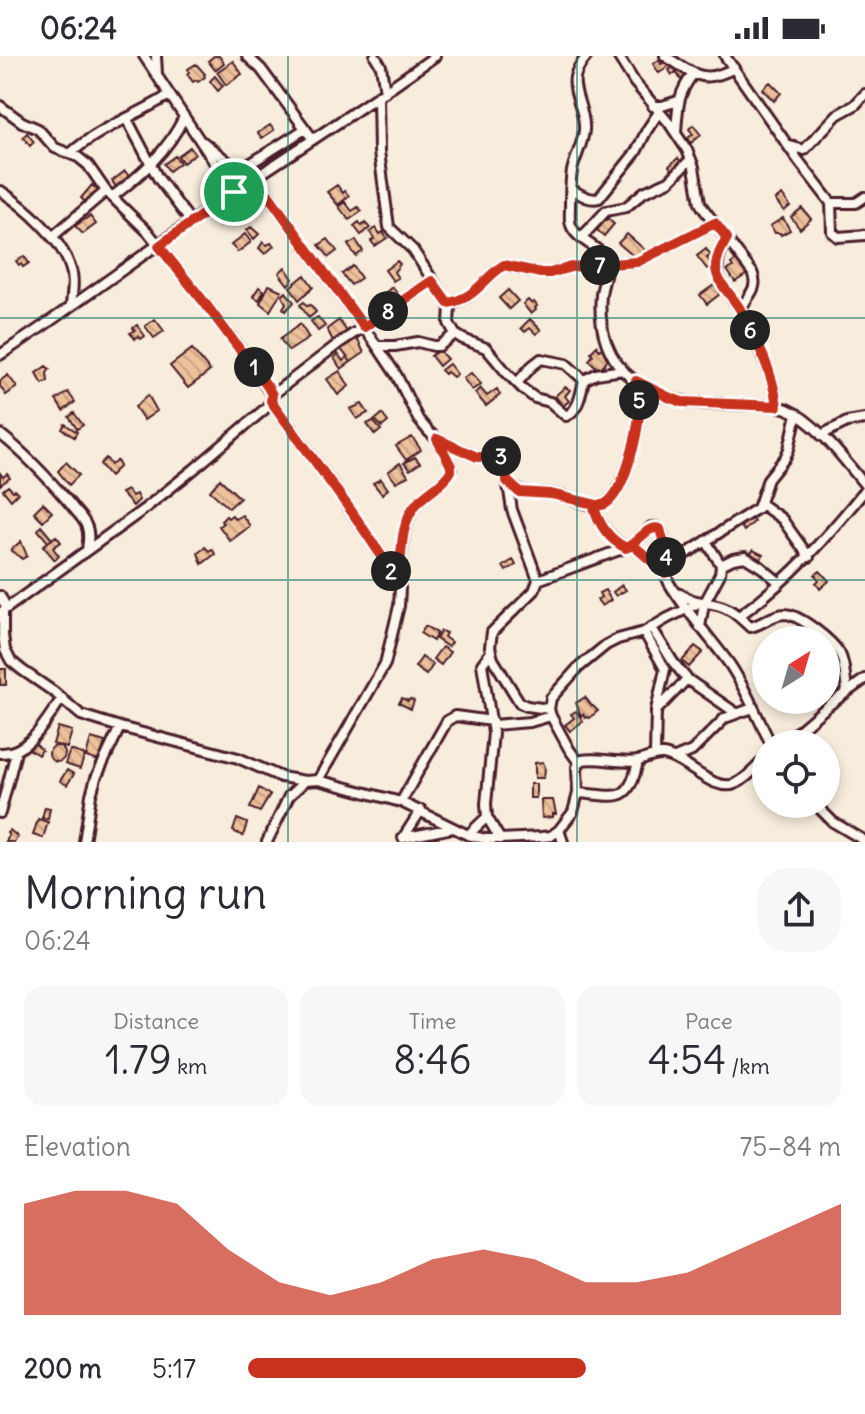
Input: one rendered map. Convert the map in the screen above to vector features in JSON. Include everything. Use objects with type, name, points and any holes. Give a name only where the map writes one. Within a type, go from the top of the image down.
[{"type":"street","points":[[144,56],[234,192]]},
{"type":"street","points":[[156,56],[157,75]]},
{"type":"street","points":[[375,56],[381,66],[378,141],[389,227],[413,250],[448,303],[451,312],[449,323],[455,334],[486,348],[517,383],[535,398],[550,402],[566,416],[575,409],[584,380],[596,374],[623,370]]},
{"type":"street","points":[[0,355],[435,56]]},
{"type":"street","points":[[587,56],[575,74],[574,84],[584,117],[584,132],[572,171],[571,225],[603,256],[606,265],[600,306],[603,335],[609,351],[636,381],[682,402],[777,406],[797,414],[821,435],[865,488],[809,557],[739,616]]},
{"type":"street","points":[[618,56],[635,83],[676,132],[691,159],[698,180],[700,203],[756,279],[755,287],[741,310]]},
{"type":"street","points":[[665,56],[702,77],[714,77],[734,68]]},
{"type":"street","points":[[725,56],[831,203],[832,232],[842,237],[865,235]]},
{"type":"street","points":[[250,57],[312,138]]},
{"type":"street","points":[[676,132],[678,101],[693,74]]},
{"type":"street","points":[[798,160],[837,115],[855,105],[865,94]]},
{"type":"street","points":[[70,154],[95,135],[169,95]]},
{"type":"street","points":[[571,189],[586,198],[599,198],[636,152],[656,109],[678,101]]},
{"type":"street","points":[[0,106],[38,129],[55,148],[88,165],[109,194],[148,232],[246,357],[399,582]]},
{"type":"street","points":[[52,237],[152,164],[184,117]]},
{"type":"street","points":[[127,119],[167,191],[191,222]]},
{"type":"street","points":[[237,172],[305,129]]},
{"type":"street","points":[[199,139],[247,184]]},
{"type":"street","points":[[789,146],[804,150]]},
{"type":"street","points":[[581,238],[606,211],[626,207],[644,192],[669,181],[691,159]]},
{"type":"street","points":[[256,178],[377,346],[397,376],[418,419],[437,439],[451,466],[444,481],[410,512],[404,533],[397,619],[385,664],[318,780]]},
{"type":"street","points":[[1,191],[52,237],[70,266],[71,305]]},
{"type":"street","points":[[831,203],[856,203],[865,197]]},
{"type":"street","points":[[701,229],[703,208]]},
{"type":"street","points":[[448,303],[471,295],[504,265],[550,273],[571,267],[637,262],[715,223]]},
{"type":"street","points":[[727,238],[717,259],[718,275],[741,310],[767,364],[775,386],[777,406]]},
{"type":"street","points":[[3,611],[193,470],[266,408],[271,398],[338,344],[432,281]]},
{"type":"street","points":[[377,346],[418,342],[439,346],[455,334]]},
{"type":"street","points":[[517,383],[541,359],[566,364],[584,380]]},
{"type":"street","points":[[507,481],[519,492],[551,494],[600,505],[607,502],[626,472],[639,414],[636,381]]},
{"type":"street","points":[[666,568],[754,512],[761,504],[768,479],[789,449],[797,414]]},
{"type":"street","points":[[821,435],[847,422],[865,419]]},
{"type":"street","points":[[0,434],[21,450],[81,518],[89,536],[87,550]]},
{"type":"street","points":[[437,439],[477,457],[502,457],[506,466],[512,510],[538,580],[534,591],[496,626],[490,639],[491,652],[520,703],[550,712]]},
{"type":"street","points":[[593,504],[604,529],[618,544],[630,547],[666,568]]},
{"type":"street","points":[[761,504],[787,525],[809,557]]},
{"type":"street","points":[[538,580],[630,547],[651,527],[660,529],[666,568],[676,591],[686,609],[728,662],[752,706]]},
{"type":"street","points":[[700,628],[702,603],[720,574],[721,565],[706,541]]},
{"type":"street","points":[[721,565],[745,557],[780,583]]},
{"type":"street","points":[[676,591],[702,603],[716,605],[753,627],[781,614],[808,624],[841,654],[847,690]]},
{"type":"street","points":[[0,596],[5,650],[11,661],[81,715],[238,758],[281,777],[318,780],[401,802],[468,835],[486,839],[551,836],[573,812],[578,793],[579,763]]},
{"type":"street","points":[[579,763],[550,712],[551,698],[606,645],[648,630],[702,603]]},
{"type":"street","points":[[648,630],[687,679],[736,713]]},
{"type":"street","points":[[648,630],[665,669],[656,710],[655,755]]},
{"type":"street","points":[[491,652],[482,664],[493,745],[486,804],[487,817],[500,839]]},
{"type":"street","points":[[656,710],[687,679]]},
{"type":"street","points":[[800,730],[865,679]]},
{"type":"street","points":[[0,753],[16,752],[25,745],[62,698]]},
{"type":"street","points":[[675,758],[692,751],[725,718],[752,708]]},
{"type":"street","points":[[401,802],[447,721],[455,716],[492,723],[530,722],[550,712]]},
{"type":"street","points":[[84,842],[93,786],[120,727]]},
{"type":"street","points":[[0,813],[16,752]]},
{"type":"street","points":[[579,763],[591,759],[638,761],[664,755],[726,786],[735,785],[752,771]]},
{"type":"street","points":[[578,793],[614,796],[624,793],[633,782],[638,761]]},
{"type":"street","points":[[281,777],[289,796]]},
{"type":"street","points":[[267,842],[289,796],[305,781]]},
{"type":"street","points":[[401,840],[421,810]]},
{"type":"street","points":[[468,835],[487,817]]},
{"type":"street","points":[[829,818],[865,841]]},
{"type":"street","points":[[401,840],[453,828]]},
{"type":"street","points":[[559,830],[563,842]]},
{"type":"building","points":[[219,56],[224,63],[215,70],[208,61]]},
{"type":"building","points":[[659,60],[661,64],[668,60],[671,65],[659,73],[653,64]]},
{"type":"building","points":[[233,61],[242,74],[226,85],[217,72]]},
{"type":"building","points":[[196,64],[205,77],[193,82],[187,74],[188,69]]},
{"type":"building","points":[[677,64],[686,77],[681,80],[676,72],[672,75],[669,70]]},
{"type":"building","points":[[215,76],[223,86],[218,91],[210,81]]},
{"type":"building","points":[[770,82],[781,93],[774,101],[762,89]]},
{"type":"building","points":[[270,125],[274,130],[262,138],[258,133]]},
{"type":"building","points":[[693,125],[701,135],[691,143],[688,138],[693,134],[689,129]]},
{"type":"building","points":[[27,133],[34,142],[30,146],[23,137]]},
{"type":"building","points":[[190,147],[195,154],[183,163],[178,156]]},
{"type":"building","points":[[175,156],[180,163],[169,171],[164,164]]},
{"type":"building","points":[[678,158],[682,163],[673,171],[669,166]]},
{"type":"building","points":[[125,171],[131,179],[118,190],[112,181]]},
{"type":"building","points":[[92,185],[101,193],[89,206],[81,198]]},
{"type":"building","points":[[337,185],[349,196],[338,205],[327,192]]},
{"type":"building","points":[[782,195],[790,206],[784,211],[775,200]]},
{"type":"building","points":[[345,202],[352,211],[358,207],[362,211],[349,220],[339,207]]},
{"type":"building","points":[[802,208],[811,219],[800,229],[791,217]]},
{"type":"building","points":[[90,216],[96,224],[83,234],[75,226]]},
{"type":"building","points":[[605,216],[614,224],[604,236],[597,230]]},
{"type":"building","points":[[783,218],[790,230],[781,235],[770,226]]},
{"type":"building","points":[[359,222],[370,228],[361,235],[354,226]]},
{"type":"building","points":[[251,227],[259,234],[254,239],[247,230]]},
{"type":"building","points":[[376,228],[387,238],[375,246],[370,232]]},
{"type":"building","points":[[245,234],[251,242],[238,252],[231,245]]},
{"type":"building","points":[[627,234],[645,250],[637,259],[618,243]]},
{"type":"building","points":[[328,239],[337,251],[329,257],[319,245]]},
{"type":"building","points":[[356,240],[363,251],[356,256],[348,245]]},
{"type":"building","points":[[263,242],[274,246],[265,254],[259,248]]},
{"type":"building","points":[[706,249],[711,255],[707,258],[713,265],[707,269],[697,256]]},
{"type":"building","points":[[24,256],[29,263],[23,267],[16,261]]},
{"type":"building","points":[[736,260],[739,264],[744,263],[748,270],[735,282],[727,270],[733,267],[731,264]]},
{"type":"building","points":[[397,261],[400,264],[394,272],[398,278],[393,281],[385,270]]},
{"type":"building","points":[[353,266],[361,278],[351,285],[342,274]]},
{"type":"building","points":[[285,267],[293,279],[288,285],[279,273]]},
{"type":"building","points":[[305,275],[313,287],[299,300],[290,287]]},
{"type":"building","points":[[269,285],[282,291],[270,311],[260,303]]},
{"type":"building","points":[[714,285],[720,294],[707,304],[700,295]]},
{"type":"building","points":[[259,287],[264,291],[259,300],[253,296]]},
{"type":"building","points":[[392,287],[400,297],[392,304],[385,293]]},
{"type":"building","points":[[508,290],[518,301],[509,309],[499,298]]},
{"type":"building","points":[[286,292],[294,302],[286,311],[282,296]]},
{"type":"building","points":[[528,300],[537,306],[531,314],[523,304]]},
{"type":"building","points":[[304,302],[316,312],[309,318],[300,305]]},
{"type":"building","points":[[318,317],[325,326],[318,331],[311,321]]},
{"type":"building","points":[[155,319],[164,331],[154,338],[145,326]]},
{"type":"building","points":[[530,319],[541,330],[536,334],[530,328],[525,332],[521,328]]},
{"type":"building","points":[[339,320],[348,333],[334,343],[327,329]]},
{"type":"building","points":[[300,324],[309,338],[289,351],[280,339]]},
{"type":"building","points":[[137,325],[145,336],[141,339],[138,336],[135,339],[130,333]]},
{"type":"building","points":[[357,338],[364,353],[351,362],[340,348]]},
{"type":"building","points":[[597,346],[611,356],[599,370],[589,360]]},
{"type":"building","points":[[192,349],[210,371],[188,388],[170,366]]},
{"type":"building","points":[[439,350],[447,359],[439,366],[431,356]]},
{"type":"building","points":[[338,354],[343,361],[347,357],[351,362],[341,369],[334,358]]},
{"type":"building","points":[[449,364],[457,374],[453,377],[441,370]]},
{"type":"building","points":[[46,366],[50,369],[48,381],[43,384],[36,373]]},
{"type":"building","points":[[340,371],[349,386],[338,395],[327,379]]},
{"type":"building","points":[[471,373],[481,384],[472,390],[463,378]]},
{"type":"building","points":[[8,375],[17,387],[6,395],[0,381]]},
{"type":"building","points":[[565,387],[570,390],[565,396],[569,401],[563,406],[555,396]]},
{"type":"building","points":[[480,388],[487,396],[497,389],[500,395],[486,406],[475,393]]},
{"type":"building","points":[[68,392],[75,402],[63,411],[56,400]]},
{"type":"building","points":[[148,395],[157,411],[144,420],[135,407]]},
{"type":"building","points":[[362,404],[368,413],[357,419],[350,409]]},
{"type":"building","points":[[74,413],[83,425],[77,429],[69,417]]},
{"type":"building","points":[[382,414],[388,422],[382,427],[375,420]]},
{"type":"building","points":[[373,421],[381,430],[375,435],[367,424]]},
{"type":"building","points":[[65,424],[77,432],[74,437],[62,429]]},
{"type":"building","points":[[412,437],[421,450],[406,460],[396,446]]},
{"type":"building","points":[[415,457],[420,463],[410,470],[404,463]]},
{"type":"building","points":[[106,458],[111,465],[117,461],[120,466],[110,476],[100,464]]},
{"type":"building","points":[[66,462],[79,475],[69,485],[58,471]]},
{"type":"building","points":[[400,463],[408,476],[396,482],[388,472]]},
{"type":"building","points":[[0,473],[10,478],[0,485]]},
{"type":"building","points":[[220,479],[240,498],[229,508],[210,491]]},
{"type":"building","points":[[381,479],[388,489],[382,494],[373,483]]},
{"type":"building","points":[[8,486],[18,493],[11,500],[3,490]]},
{"type":"building","points":[[127,490],[132,496],[136,494],[139,500],[133,506],[121,493]]},
{"type":"building","points":[[43,503],[52,512],[43,521],[34,512]]},
{"type":"building","points":[[232,515],[235,519],[242,515],[250,526],[230,541],[219,526],[226,516]]},
{"type":"building","points":[[750,517],[754,522],[744,531],[740,525]]},
{"type":"building","points":[[41,526],[52,539],[48,542],[38,530]]},
{"type":"building","points":[[56,536],[61,542],[53,548],[59,556],[55,560],[43,546]]},
{"type":"building","points":[[21,541],[27,556],[22,559],[11,550]]},
{"type":"building","points":[[205,547],[215,554],[202,564],[198,553]]},
{"type":"building","points":[[753,550],[763,555],[761,559],[750,555]]},
{"type":"building","points":[[513,560],[516,565],[506,571],[503,566]]},
{"type":"building","points":[[820,571],[829,581],[820,589],[815,575]]},
{"type":"building","points":[[622,585],[626,590],[616,596],[613,592]]},
{"type":"building","points":[[605,590],[611,600],[602,606],[597,600],[601,597],[599,593]]},
{"type":"building","points":[[425,626],[437,633],[433,641],[420,633]]},
{"type":"building","points":[[441,631],[451,642],[448,647],[436,639]]},
{"type":"building","points":[[695,646],[703,652],[689,667],[682,661]]},
{"type":"building","points":[[442,647],[450,652],[441,665],[433,659]]},
{"type":"building","points":[[422,657],[433,665],[426,675],[415,667]]},
{"type":"building","points":[[0,669],[6,669],[6,685],[0,685]]},
{"type":"building","points":[[585,697],[598,711],[589,718],[583,714],[581,716],[576,703]]},
{"type":"building","points":[[402,698],[414,701],[411,709],[399,703]]},
{"type":"building","points":[[576,711],[583,721],[570,731],[565,725],[574,718],[571,714]]},
{"type":"building","points":[[58,727],[72,731],[67,748],[53,744]]},
{"type":"building","points":[[91,738],[105,742],[99,761],[86,757]]},
{"type":"building","points":[[34,743],[42,750],[38,755],[29,749]]},
{"type":"building","points":[[54,746],[60,746],[65,754],[63,760],[54,762],[49,757],[49,751]]},
{"type":"building","points":[[70,750],[85,755],[80,769],[65,764]]},
{"type":"building","points":[[543,762],[544,778],[535,778],[535,763]]},
{"type":"building","points":[[67,770],[74,774],[67,785],[60,781]]},
{"type":"building","points":[[530,784],[536,784],[536,798],[530,798]]},
{"type":"building","points":[[259,788],[270,795],[260,812],[250,808]]},
{"type":"building","points":[[541,800],[553,800],[556,814],[553,817],[542,818]]},
{"type":"building","points":[[45,807],[50,808],[48,819],[42,818]]},
{"type":"building","points":[[38,819],[48,822],[43,838],[33,835]]},
{"type":"building","points":[[237,819],[247,823],[243,836],[233,831]]},
{"type":"building","points":[[10,830],[18,837],[14,842],[6,842],[7,833]]},
{"type":"route","points":[[234,192],[159,246],[268,387],[271,401],[399,582],[404,533],[410,512],[451,471],[437,439],[477,457],[499,455],[504,459],[507,481],[519,492],[551,494],[593,504],[604,529],[626,548],[651,527],[660,529],[666,550],[665,573],[633,545],[626,548],[611,538],[604,529],[599,520],[593,504],[605,504],[626,472],[638,425],[636,381],[682,402],[777,406],[775,386],[767,364],[741,310],[718,275],[717,259],[727,238],[715,223],[637,262],[571,267],[550,273],[504,265],[471,295],[457,302],[448,303],[432,281],[364,327],[256,178],[234,192]]}]
